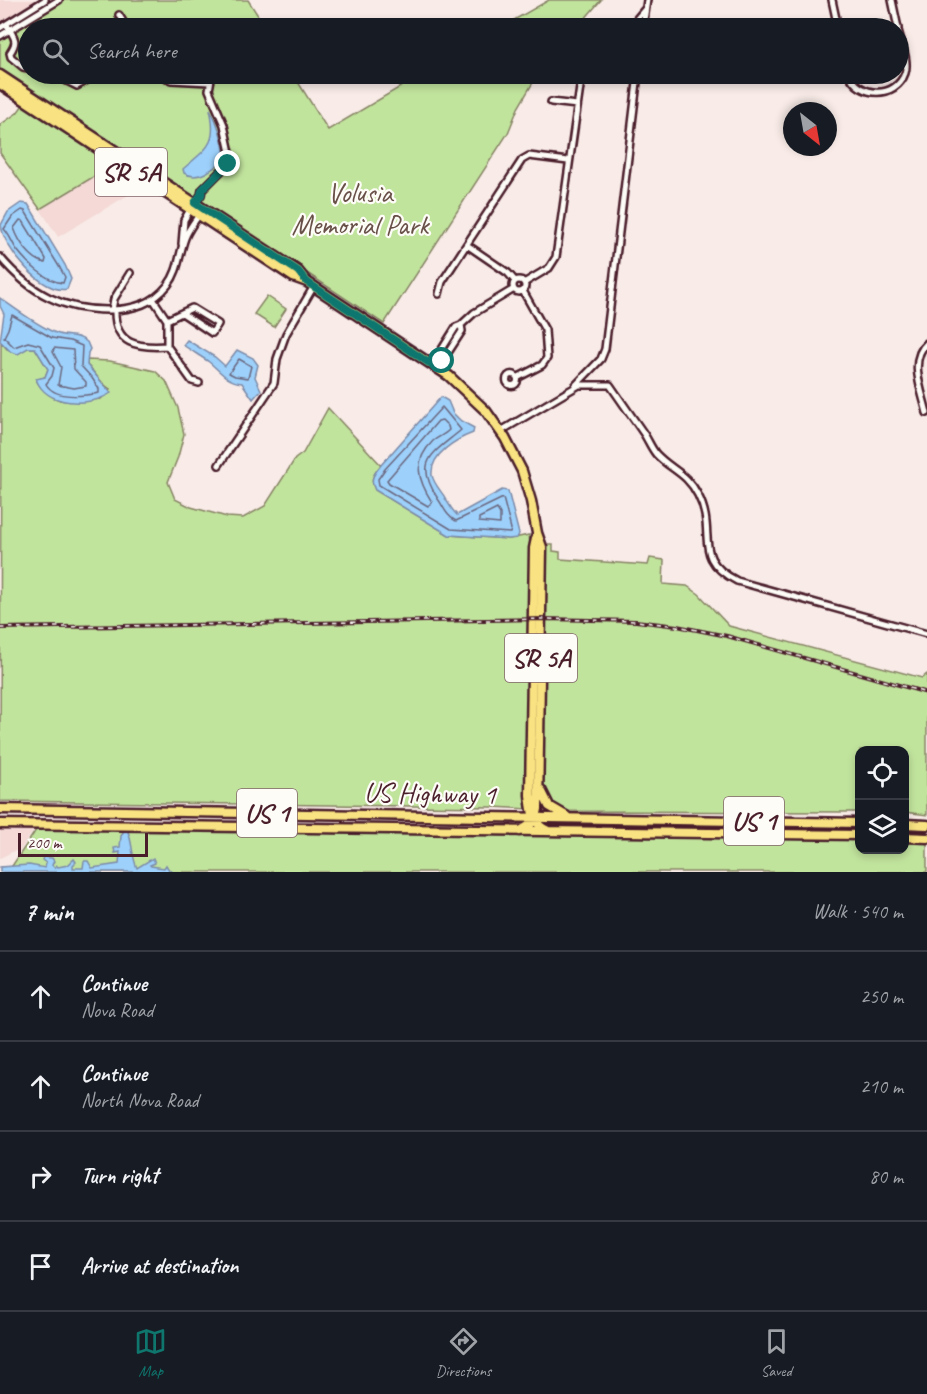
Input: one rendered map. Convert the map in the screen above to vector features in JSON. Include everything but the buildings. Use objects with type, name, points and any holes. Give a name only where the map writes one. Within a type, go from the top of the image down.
[{"type":"main road","name":"SR 5A","points":[[0,75],[131,161],[196,208]]},
{"type":"main road","name":"SR 5A","points":[[0,84],[117,163],[196,208],[298,271],[310,284],[435,367],[474,398],[501,431],[514,454],[526,484],[542,547],[539,784],[535,818]]},
{"type":"main road","points":[[117,163],[122,160],[131,161]]},
{"type":"main road","name":"SR 5A","points":[[535,818],[530,795],[534,548],[537,533]]},
{"type":"main road","points":[[539,784],[549,806],[572,818]]},
{"type":"main road","name":"US Highway 1","points":[[0,809],[855,823]]},
{"type":"main road","points":[[86,825],[87,810]]},
{"type":"main road","points":[[520,831],[535,818],[548,831]]},
{"type":"main road","name":"US Highway 1","points":[[0,824],[855,835]]},
{"type":"main road","points":[[909,824],[927,825]]},
{"type":"main road","points":[[909,837],[927,838]]},
{"type":"street","points":[[22,18],[45,0]]},
{"type":"street","points":[[27,18],[59,0]]},
{"type":"street","points":[[644,18],[647,0]]},
{"type":"street","points":[[832,0],[836,18]]},
{"type":"street","points":[[892,0],[896,18]]},
{"type":"street","points":[[637,18],[645,9]]},
{"type":"street","points":[[0,36],[18,21]]},
{"type":"street","points":[[0,28],[9,28],[18,23]]},
{"type":"street","points":[[9,28],[16,42],[10,56],[18,63]]},
{"type":"street","points":[[0,257],[21,280],[48,297],[79,309],[130,309],[153,299],[167,286],[176,272],[182,246],[202,190],[228,164],[231,157],[229,141],[209,84]]},
{"type":"street","points":[[524,283],[549,268],[556,257],[580,84]]},
{"type":"street","points":[[572,389],[601,358],[605,349],[637,84]]},
{"type":"street","points":[[856,84],[866,91],[877,93],[887,91],[897,84]]},
{"type":"street","points":[[551,102],[577,105]]},
{"type":"street","points":[[439,294],[442,282],[522,160],[529,156],[568,161]]},
{"type":"street","points":[[182,246],[184,220],[196,208]]},
{"type":"street","points":[[467,245],[508,273],[515,281]]},
{"type":"street","points":[[130,273],[111,305],[116,326],[126,341],[136,345],[167,346]]},
{"type":"street","points":[[515,281],[521,280],[524,283]]},
{"type":"street","points":[[514,289],[515,281]]},
{"type":"street","points":[[517,378],[542,365],[547,358],[545,330],[523,291],[524,283]]},
{"type":"street","points":[[219,465],[273,383],[277,359],[286,334],[310,284]]},
{"type":"street","points":[[514,289],[518,292],[523,291]]},
{"type":"street","points":[[435,367],[445,343],[456,327],[474,313],[514,289]]},
{"type":"street","points":[[153,299],[167,320],[167,346],[192,381],[199,383]]},
{"type":"street","points":[[167,320],[192,308],[218,324],[212,333],[182,313]]},
{"type":"street","points":[[435,367],[462,331],[461,325]]},
{"type":"street","points":[[445,343],[452,347]]},
{"type":"street","points":[[927,343],[918,354],[917,364],[927,413]]},
{"type":"street","points":[[501,431],[579,385],[610,385],[655,452],[683,474],[700,498],[707,520],[706,544],[711,562],[724,574],[737,581],[927,634]]},
{"type":"shaded area","points":[[0,0],[41,0],[0,25]]},
{"type":"shaded area","points":[[113,165],[145,185],[58,237],[40,209]]},
{"type":"shaded area","points":[[0,830],[34,830],[19,852],[14,851],[0,858]]},
{"type":"green space","points":[[59,0],[248,0],[260,18],[30,18]]},
{"type":"green space","points":[[549,0],[601,0],[586,18],[518,18]]},
{"type":"green space","name":"Volusia Memorial Park","points":[[18,25],[18,84],[299,84],[328,130],[405,84],[532,84],[518,108],[508,133],[384,324],[209,208],[199,221],[113,165],[40,209],[0,153],[0,125],[17,113],[23,105],[0,90],[0,36]]},
{"type":"green space","points":[[267,296],[286,309],[274,327],[254,314]]},
{"type":"green space","points":[[1,342],[7,349],[35,348],[48,369],[45,377],[36,380],[49,395],[64,401],[101,399],[110,389],[87,365],[87,360],[110,361],[155,371],[166,381],[178,408],[184,434],[168,482],[175,499],[191,507],[227,517],[243,518],[265,506],[295,459],[303,453],[328,408],[381,465],[372,480],[375,490],[449,535],[509,539],[529,535],[532,565],[529,809],[0,801]]},
{"type":"green space","points":[[545,545],[553,545],[553,551],[560,552],[560,559],[648,565],[650,558],[664,560],[663,584],[687,586],[699,594],[729,626],[922,678],[927,674],[927,815],[909,813],[909,746],[855,746],[855,812],[561,811],[547,799],[542,784]]},
{"type":"green space","points":[[40,824],[855,836],[855,854],[909,854],[909,837],[927,838],[927,872],[8,872]]},
{"type":"water","points":[[210,109],[220,132],[225,157],[206,173],[189,175],[184,173],[183,169],[204,150],[211,138],[213,131]]},
{"type":"water","points":[[21,203],[28,204],[65,265],[71,279],[67,289],[57,289],[36,277],[16,257],[3,235],[1,225],[8,212]]},
{"type":"water","points":[[0,298],[49,330],[87,342],[90,349],[87,365],[111,393],[92,401],[81,402],[69,402],[49,395],[36,379],[45,377],[48,369],[35,348],[28,348],[18,354],[11,352],[0,341],[4,314],[0,306]]},
{"type":"water","points":[[187,340],[225,366],[237,350],[253,358],[258,365],[255,377],[261,390],[253,399],[242,383],[220,373],[209,362],[183,345]]},
{"type":"water","points":[[441,397],[448,401],[453,413],[461,421],[474,428],[473,433],[452,443],[435,460],[432,475],[435,483],[457,515],[502,490],[508,491],[519,534],[517,538],[449,535],[375,490],[372,480],[376,471]]},
{"type":"water","points":[[126,827],[137,868],[153,858],[155,863],[151,866],[164,868],[166,865],[173,872],[0,872],[0,867],[29,865],[45,868],[46,863],[42,860],[43,857],[52,858],[54,861],[52,865],[55,868],[56,865],[58,867],[68,865],[74,859],[76,862],[73,868],[83,868],[84,861],[88,861],[92,868],[119,864],[120,852],[115,853],[114,848],[120,847],[121,836]]},
{"type":"railway","points":[[0,628],[545,619],[636,621],[727,636],[927,693]]},
{"type":"route","points":[[228,164],[202,190],[195,203],[298,271],[307,282],[432,365],[438,368],[442,361]]}]
